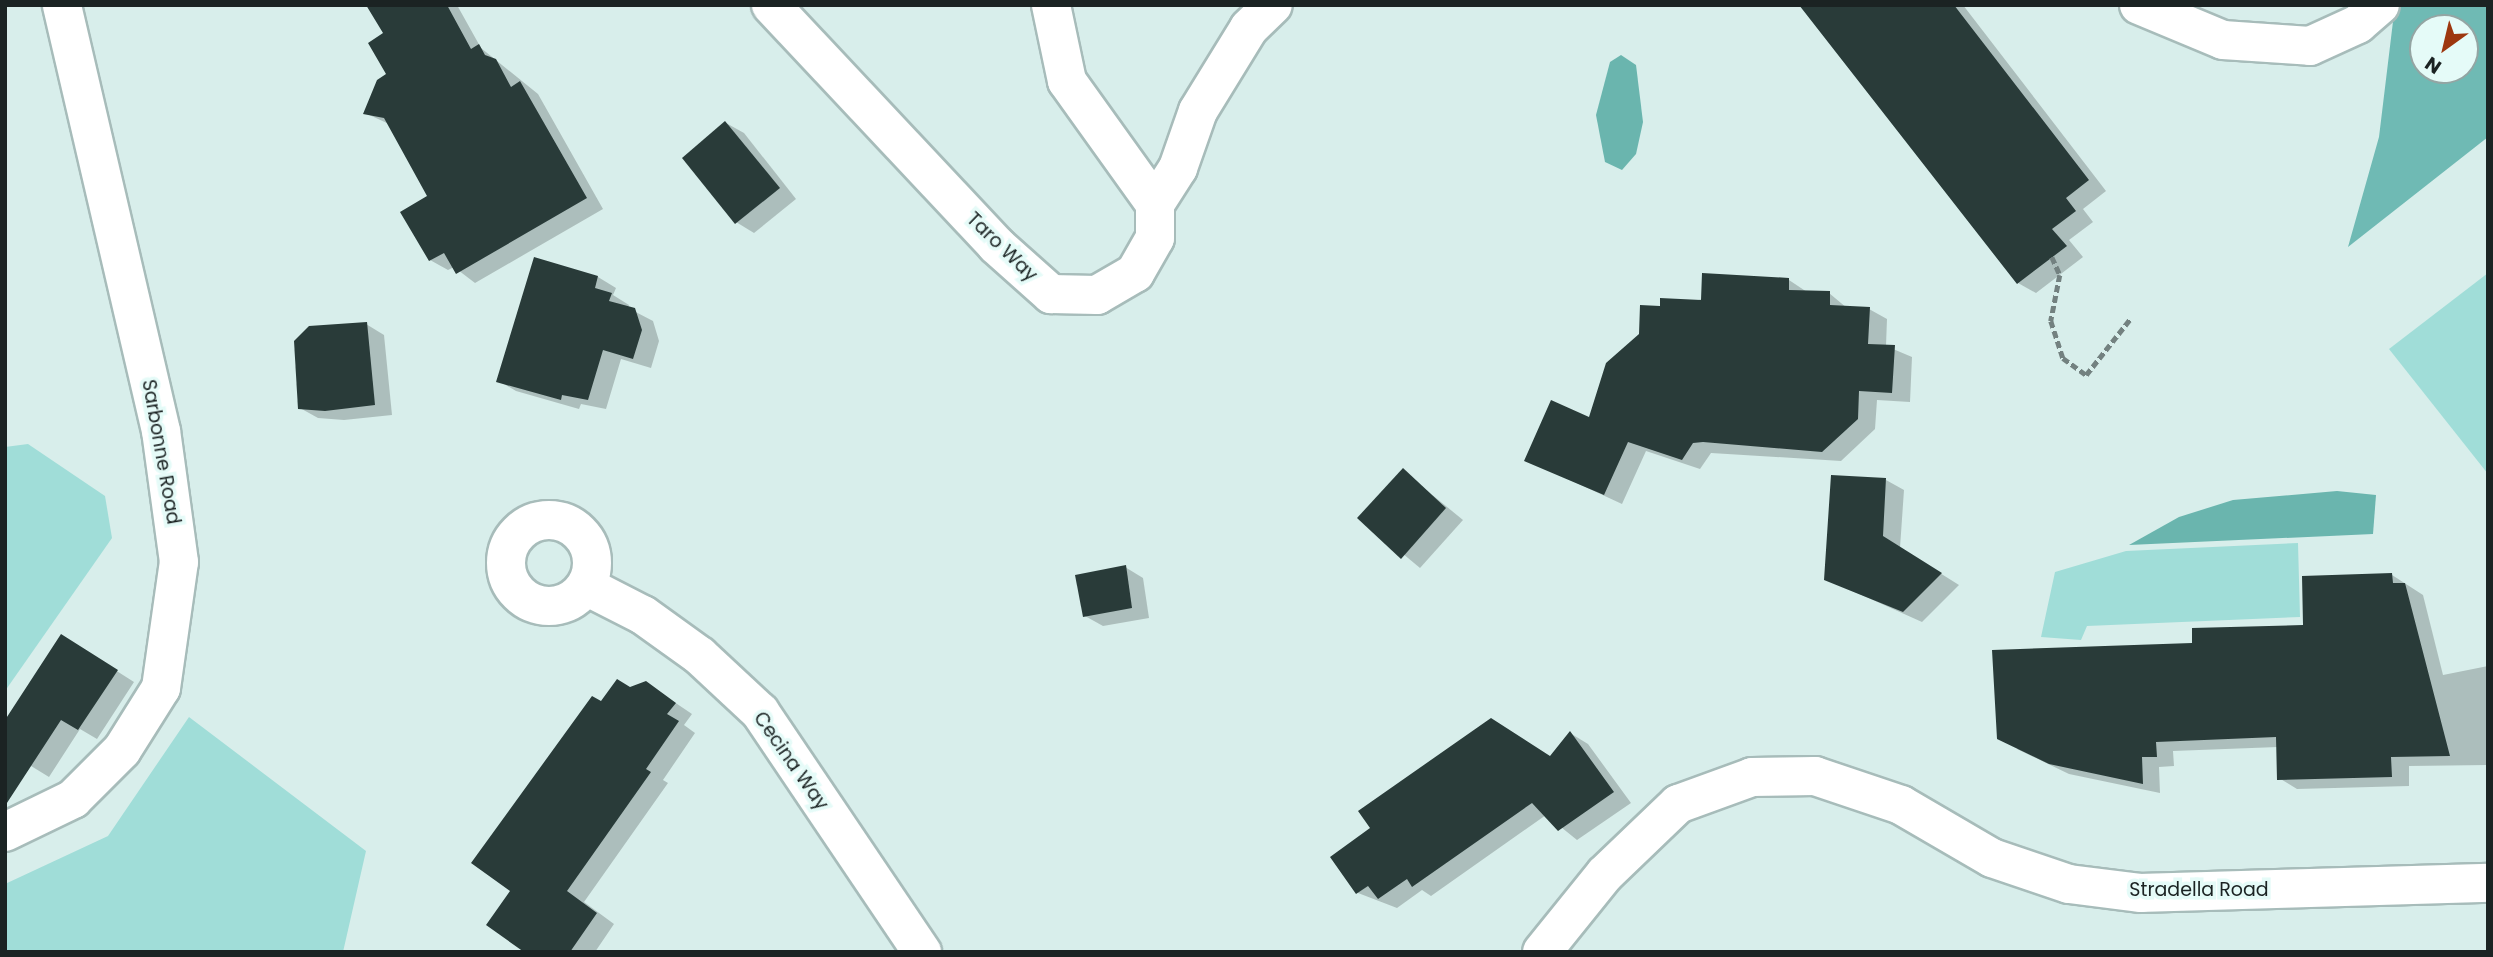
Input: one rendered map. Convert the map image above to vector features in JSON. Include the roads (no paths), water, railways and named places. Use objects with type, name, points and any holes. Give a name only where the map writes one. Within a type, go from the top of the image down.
[{"type":"street","name":"Sarbonne Road","points":[[5,832],[74,799],[122,750],[161,688],[179,562],[161,432],[62,5]]},
{"type":"street","name":"Taro Way","points":[[771,5],[996,245],[1051,294],[1097,295],[1135,273],[1155,238],[1155,204]]},
{"type":"street","points":[[1051,5],[1067,81],[1155,204],[1178,168],[1198,111],[1249,28],[1273,5]]},
{"type":"street","points":[[2139,5],[2223,40],[2310,46],[2358,24],[2380,5]]},
{"type":"street","name":"Cecina Way","points":[[586,586],[643,615],[700,656],[760,712],[922,952]]},
{"type":"street","name":"Stradella Road","points":[[1542,952],[1605,874],[1678,804],[1752,778],[1815,776],[1901,805],[1992,858],[2070,884],[2141,894],[2488,883]]}]
